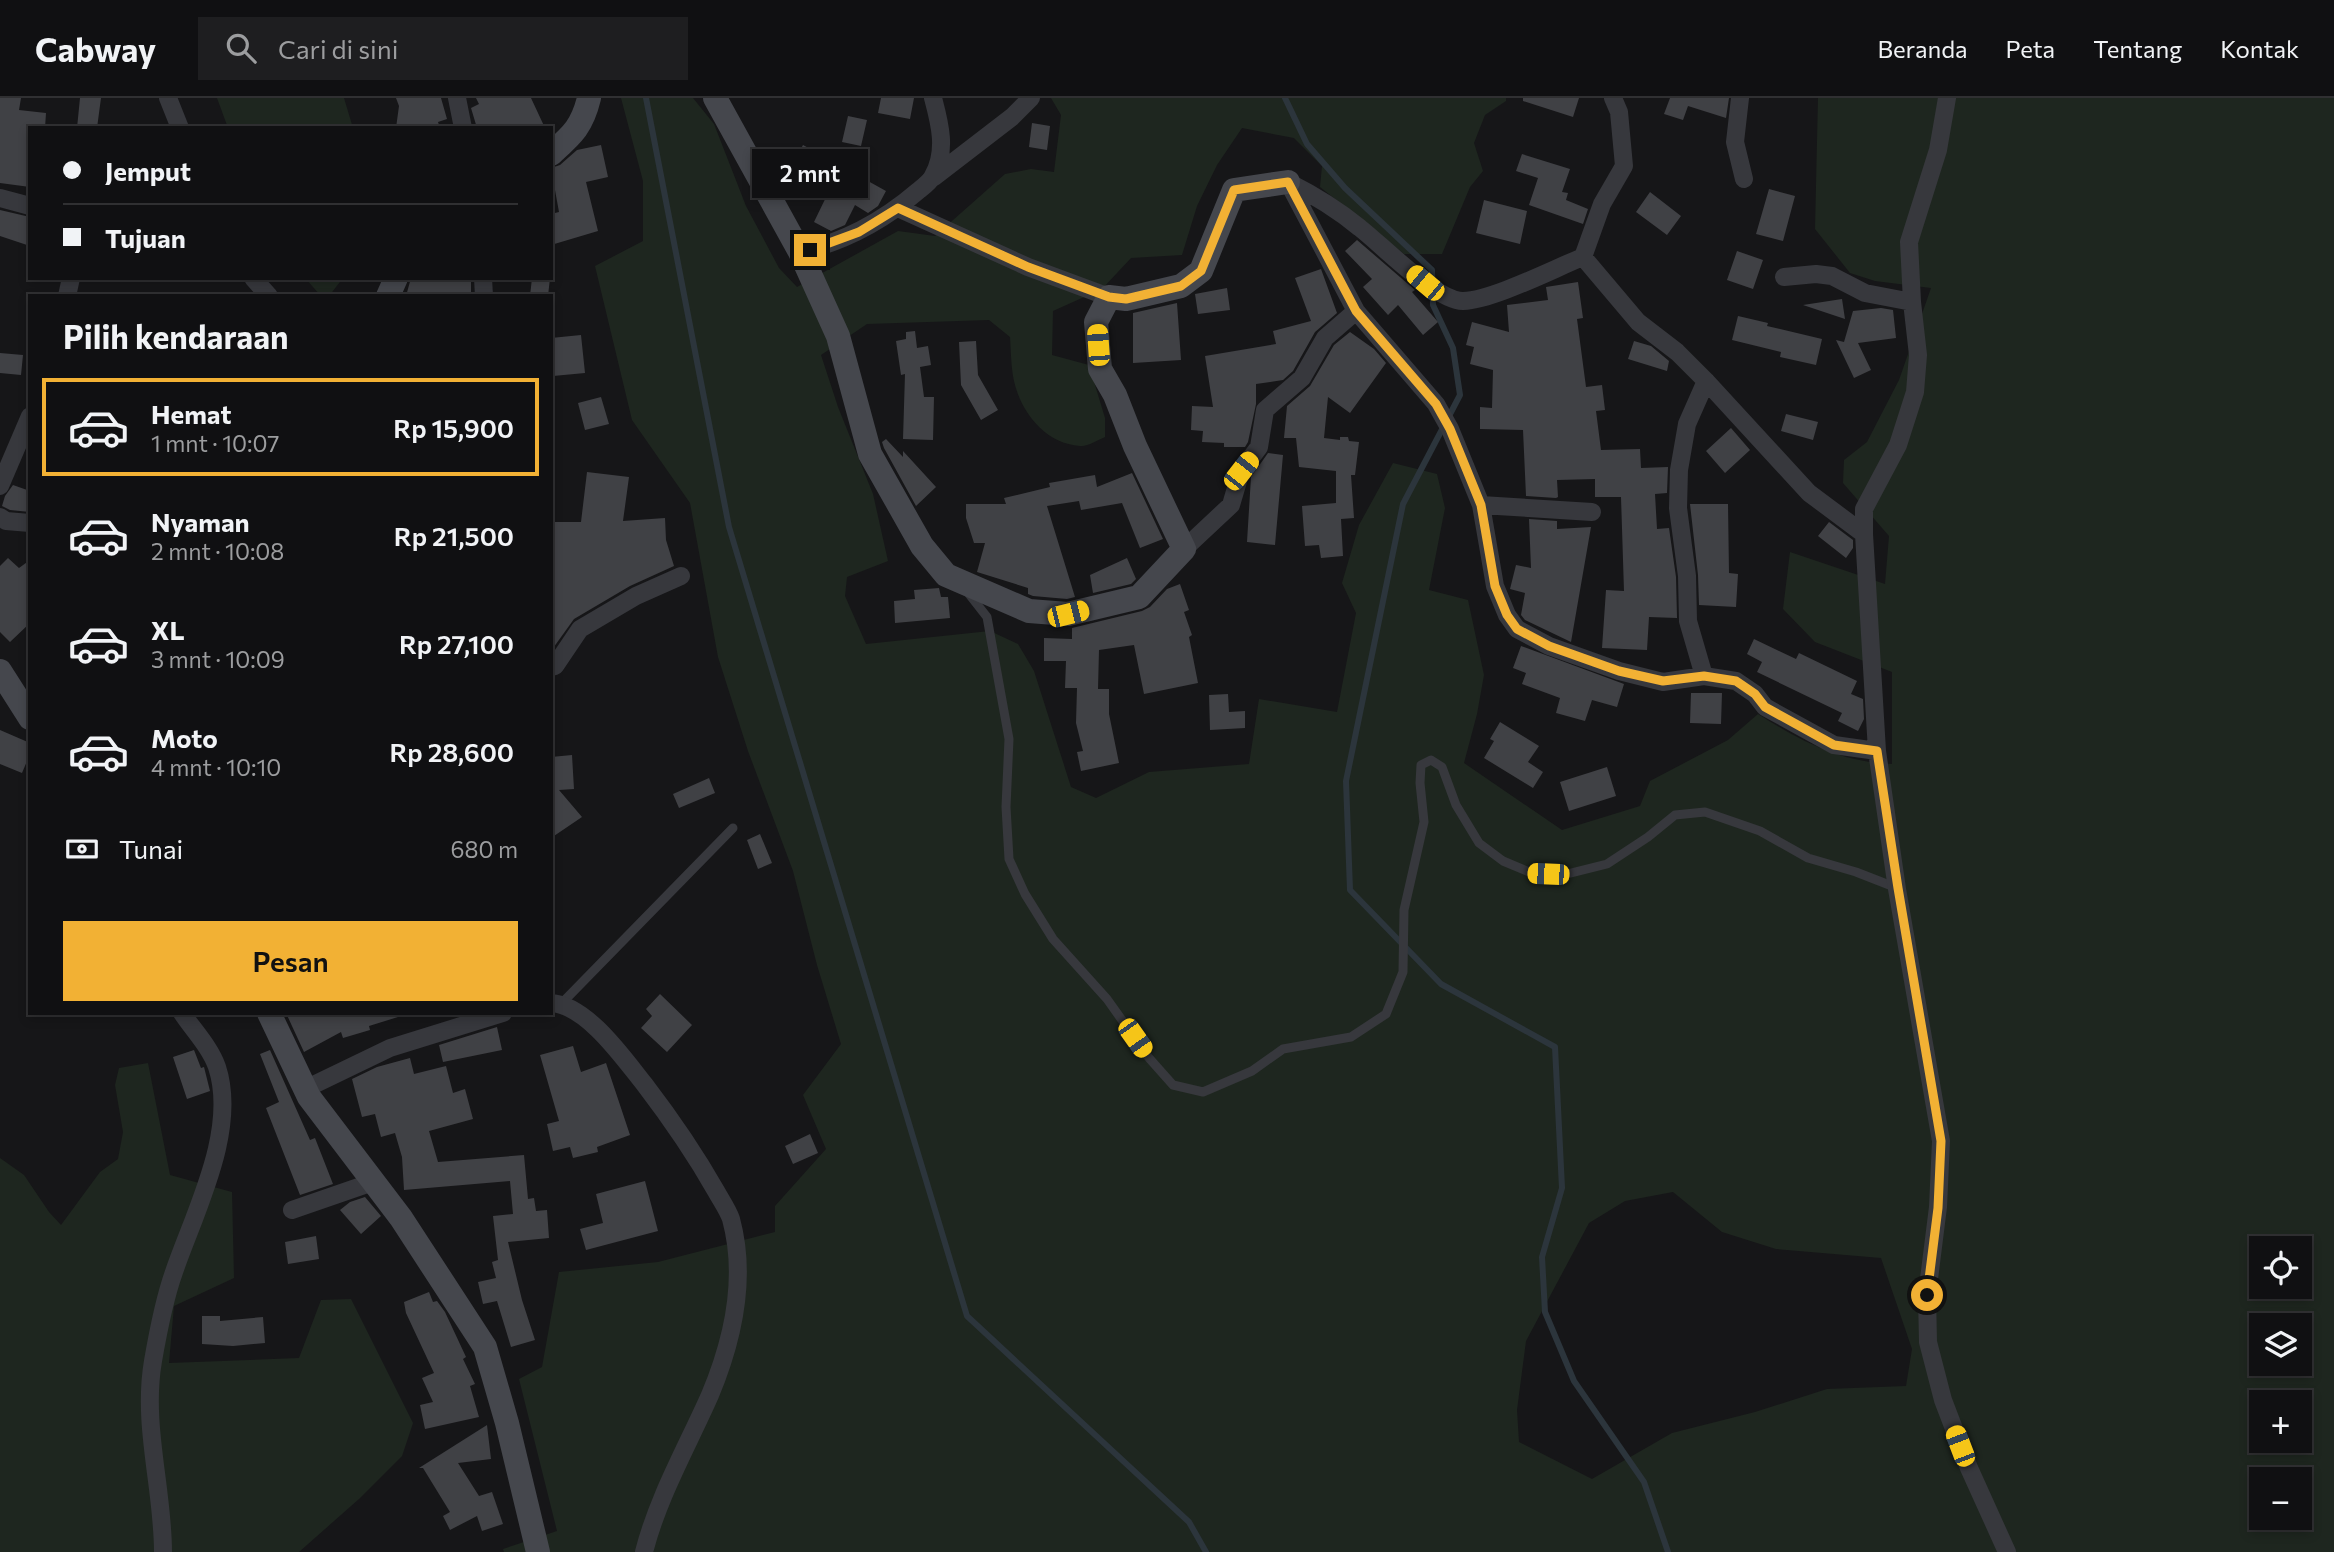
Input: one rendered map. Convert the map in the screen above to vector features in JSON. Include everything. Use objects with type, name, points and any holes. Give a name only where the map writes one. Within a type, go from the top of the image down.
[{"type":"street","points":[[168,98],[179,126]]},
{"type":"street","points":[[457,98],[463,126]]},
{"type":"street","points":[[553,152],[576,131],[585,115],[589,98]]},
{"type":"street","points":[[715,98],[800,253],[838,336],[870,454],[922,546],[946,575],[1029,611],[1068,614],[1139,597],[1231,505],[1241,471],[1259,447],[1265,410],[1303,378],[1325,338],[1356,311]]},
{"type":"street","points":[[933,98],[941,126],[941,154],[933,178]]},
{"type":"street","points":[[800,253],[859,232],[898,208],[1012,117],[1031,98]]},
{"type":"street","points":[[898,208],[1028,267],[1109,297],[1126,299],[1181,286],[1201,271],[1234,190],[1288,182],[1318,197],[1359,227],[1431,287],[1461,301],[1496,293],[1583,257],[1602,204],[1624,166],[1619,112],[1613,98]]},
{"type":"street","points":[[1740,98],[1735,142],[1744,179]]},
{"type":"street","points":[[1947,98],[1938,150],[1909,242],[1918,355],[1915,392],[1898,445],[1864,509],[1864,534],[1877,751],[1941,1141],[1938,1208],[1927,1295],[1928,1342],[1943,1400],[1969,1468],[2007,1552]]},
{"type":"street","points":[[1288,182],[1356,311],[1436,404],[1450,429],[1481,505],[1495,586],[1507,615],[1517,629],[1549,646],[1619,671],[1663,681],[1704,676],[1736,681],[1755,694],[1765,707],[1834,745],[1877,751]]},
{"type":"street","points":[[0,198],[28,205]]},
{"type":"street","points":[[1583,257],[1638,322],[1677,352],[1809,493],[1864,534]]},
{"type":"street","points":[[1784,276],[1832,276],[1865,293],[1912,302]]},
{"type":"street","points":[[255,280],[267,294]]},
{"type":"street","points":[[1109,297],[1097,322],[1100,369],[1115,395],[1135,446],[1184,550]]},
{"type":"street","points":[[1704,676],[1688,621],[1687,576],[1678,508],[1679,470],[1687,424],[1706,381]]},
{"type":"street","points":[[0,486],[28,421]]},
{"type":"street","points":[[1481,505],[1592,512]]},
{"type":"street","points":[[0,517],[6,521],[28,523]]},
{"type":"street","points":[[553,666],[580,629],[636,596],[681,576]]},
{"type":"street","points":[[0,671],[28,715]]},
{"type":"street","points":[[556,1003],[577,1012],[617,1050],[700,1163],[730,1217],[739,1267],[733,1330],[710,1394],[650,1527],[644,1552]]},
{"type":"street","points":[[163,1552],[163,1530],[149,1413],[152,1362],[172,1277],[212,1171],[222,1117],[222,1089],[216,1065],[183,1015]]},
{"type":"street","points":[[270,1015],[309,1097],[401,1218],[485,1346],[507,1423],[538,1552]]},
{"type":"street","points":[[305,1089],[390,1048],[495,1015]]},
{"type":"street","points":[[292,1210],[373,1182]]},
{"type":"lane","points":[[946,575],[973,597],[987,617],[1009,739],[1006,807],[1009,859],[1025,894],[1053,939],[1107,999],[1149,1058],[1173,1085],[1203,1092],[1252,1071],[1283,1049],[1352,1037],[1386,1014],[1403,972],[1404,910],[1424,822],[1421,765],[1431,760],[1442,767],[1456,805],[1479,843],[1503,861],[1534,874],[1563,875],[1607,864],[1675,815],[1705,812],[1760,831],[1808,858],[1898,888]]},
{"type":"lane","points":[[556,1003],[733,828]]},
{"type":"shaded area","points":[[217,98],[344,98],[352,126],[227,126]]},
{"type":"shaded area","points":[[621,98],[693,98],[714,124],[746,206],[779,268],[797,287],[898,231],[935,236],[1005,174],[1031,169],[1054,172],[1061,115],[1051,98],[1506,98],[1506,101],[1485,115],[1474,143],[1483,171],[1470,187],[1442,254],[1404,254],[1320,187],[1322,166],[1294,138],[1242,128],[1217,165],[1197,206],[1182,255],[1131,258],[1102,289],[1053,311],[1052,355],[1089,365],[1105,418],[1105,437],[1089,444],[1080,446],[1056,440],[1037,425],[1017,393],[1010,337],[989,320],[867,324],[821,355],[838,407],[873,494],[888,561],[847,577],[845,596],[866,644],[990,631],[1018,644],[1034,671],[1071,787],[1096,798],[1149,772],[1249,764],[1259,699],[1337,712],[1356,613],[1342,583],[1359,525],[1393,463],[1437,474],[1445,508],[1429,590],[1468,600],[1484,675],[1464,763],[1562,830],[1640,806],[1650,781],[1728,740],[1758,714],[1806,742],[1838,755],[1892,764],[1892,672],[1815,642],[1783,609],[1790,552],[1885,584],[1889,536],[1843,483],[1844,460],[1867,442],[1899,380],[1931,288],[1875,281],[1850,273],[1815,229],[1818,98],[2334,98],[2334,1552],[504,1552],[503,1549],[557,1531],[519,1379],[542,1367],[559,1272],[658,1262],[775,1232],[775,1206],[826,1149],[803,1095],[841,1044],[793,871],[748,751],[718,657],[690,503],[632,420],[595,266],[643,241],[643,181]],"holes":[[[1673,1192],[1722,1232],[1776,1249],[1881,1258],[1912,1349],[1906,1386],[1827,1389],[1755,1412],[1672,1433],[1592,1479],[1519,1442],[1517,1410],[1526,1341],[1589,1223],[1625,1201]]]},
{"type":"shaded area","points":[[307,280],[341,280],[331,294],[319,294]]},
{"type":"shaded area","points":[[148,1063],[170,1175],[232,1192],[234,1278],[174,1306],[169,1363],[299,1358],[321,1300],[351,1299],[413,1423],[402,1456],[359,1499],[299,1552],[0,1552],[0,1158],[24,1175],[61,1225],[100,1172],[118,1159],[123,1132],[115,1085],[119,1068]]},
{"type":"building","points":[[0,98],[21,98],[19,110],[46,113],[45,126],[28,126],[28,187],[0,183]]},
{"type":"building","points":[[80,98],[101,98],[97,126],[77,126]]},
{"type":"building","points":[[396,98],[441,98],[447,119],[438,122],[439,126],[396,126],[399,106]]},
{"type":"building","points":[[476,98],[531,98],[544,126],[476,126],[471,108],[479,104]]},
{"type":"building","points":[[881,98],[914,98],[910,119],[878,113]]},
{"type":"building","points":[[1523,98],[1579,98],[1573,117],[1523,101]]},
{"type":"building","points":[[1670,98],[1729,98],[1726,118],[1688,106],[1683,120],[1664,114]]},
{"type":"building","points":[[848,116],[867,120],[861,146],[842,142]]},
{"type":"building","points":[[1032,123],[1050,126],[1047,150],[1029,147]]},
{"type":"building","points":[[601,145],[608,177],[586,182],[598,231],[553,244],[553,214],[559,212],[553,167],[560,165],[577,150]]},
{"type":"building","points":[[803,145],[886,191],[878,206],[868,213],[855,205],[845,225],[831,231],[814,222],[829,191],[790,169]]},
{"type":"building","points":[[1522,154],[1570,169],[1562,192],[1568,193],[1566,200],[1588,209],[1583,224],[1529,205],[1538,178],[1516,171]]},
{"type":"building","points":[[1769,189],[1795,196],[1783,241],[1756,234]]},
{"type":"building","points":[[1650,192],[1681,216],[1667,235],[1636,212]]},
{"type":"building","points":[[1484,200],[1527,211],[1520,244],[1476,233]]},
{"type":"building","points":[[0,210],[28,217],[28,245],[0,236]]},
{"type":"building","points":[[1357,240],[1415,290],[1412,292],[1438,322],[1423,335],[1398,305],[1388,315],[1363,287],[1372,279],[1345,251]]},
{"type":"building","points":[[1737,251],[1763,260],[1753,289],[1727,280]]},
{"type":"building","points":[[1321,269],[1337,313],[1315,332],[1293,371],[1283,380],[1256,384],[1256,404],[1245,447],[1224,447],[1224,443],[1202,442],[1203,431],[1191,430],[1192,406],[1213,407],[1205,356],[1276,344],[1273,331],[1311,321],[1295,278]]},
{"type":"building","points":[[410,280],[471,280],[471,294],[407,294]]},
{"type":"building","points":[[532,280],[550,280],[548,294],[530,294]]},
{"type":"building","points":[[1578,282],[1583,318],[1577,319],[1586,387],[1602,385],[1605,410],[1596,411],[1601,450],[1640,449],[1641,468],[1668,467],[1667,493],[1655,494],[1657,529],[1669,528],[1676,577],[1677,618],[1649,617],[1647,650],[1602,648],[1606,590],[1624,591],[1621,497],[1595,497],[1595,479],[1557,480],[1556,498],[1526,496],[1523,430],[1480,429],[1480,407],[1492,408],[1493,370],[1470,364],[1474,347],[1466,345],[1472,322],[1509,332],[1507,305],[1548,300],[1546,287]]},
{"type":"building","points":[[1227,288],[1230,310],[1198,314],[1195,294]]},
{"type":"building","points":[[1842,299],[1845,319],[1803,305]]},
{"type":"building","points":[[1177,303],[1181,360],[1133,363],[1133,313]]},
{"type":"building","points":[[1881,308],[1893,310],[1896,338],[1858,343],[1871,370],[1854,378],[1836,340],[1844,342],[1853,311]]},
{"type":"building","points":[[1738,316],[1822,339],[1816,365],[1780,357],[1781,352],[1732,340]]},
{"type":"building","points":[[915,331],[917,348],[928,346],[931,365],[920,367],[924,397],[934,397],[933,440],[903,439],[905,374],[901,375],[896,341],[906,339],[906,332]]},
{"type":"building","points":[[1350,332],[1374,349],[1386,363],[1350,413],[1328,397],[1324,438],[1340,440],[1340,437],[1348,437],[1349,441],[1359,442],[1355,475],[1351,475],[1354,518],[1341,519],[1343,556],[1321,558],[1319,545],[1305,546],[1302,506],[1336,503],[1336,471],[1299,467],[1296,438],[1284,438],[1287,406],[1310,386],[1334,345]]},
{"type":"building","points":[[581,335],[585,373],[553,376],[553,338]]},
{"type":"building","points":[[976,341],[978,375],[998,410],[981,420],[961,385],[959,342]]},
{"type":"building","points":[[1634,341],[1651,346],[1669,361],[1667,371],[1628,359]]},
{"type":"building","points":[[0,353],[23,355],[21,375],[0,373]]},
{"type":"building","points":[[601,397],[609,424],[585,430],[578,403]]},
{"type":"building","points":[[1786,414],[1818,422],[1813,440],[1781,431]]},
{"type":"building","points":[[1731,428],[1750,450],[1725,473],[1706,451]]},
{"type":"building","points":[[886,439],[903,457],[903,451],[936,487],[916,506],[884,448],[882,442]]},
{"type":"building","points":[[1268,453],[1283,455],[1275,545],[1247,542],[1251,477]]},
{"type":"building","points":[[587,472],[629,477],[623,521],[665,518],[666,540],[674,566],[630,586],[574,619],[553,648],[553,522],[581,522]]},
{"type":"building","points":[[1132,473],[1163,539],[1140,548],[1122,503],[1081,510],[1079,501],[1047,506],[1075,597],[1067,599],[1033,596],[1028,594],[1028,588],[977,572],[985,543],[974,543],[966,518],[966,504],[1006,504],[1004,498],[1050,487],[1049,483],[1095,475],[1097,487]]},
{"type":"building","points":[[13,485],[28,490],[28,512],[10,510],[2,506]]},
{"type":"building","points":[[1690,504],[1728,504],[1729,573],[1738,574],[1736,607],[1699,605]]},
{"type":"building","points":[[1529,519],[1557,521],[1557,529],[1591,527],[1571,642],[1525,620],[1521,615],[1525,593],[1510,589],[1516,565],[1531,568]]},
{"type":"building","points":[[1829,522],[1853,540],[1853,548],[1846,558],[1818,536]]},
{"type":"building","points":[[8,558],[19,568],[28,561],[28,625],[10,642],[0,632],[0,566]]},
{"type":"building","points":[[1127,558],[1136,579],[1131,584],[1093,593],[1090,575]]},
{"type":"building","points":[[1180,584],[1189,610],[1184,612],[1192,635],[1189,637],[1198,683],[1144,694],[1134,645],[1099,650],[1098,689],[1109,689],[1109,714],[1119,763],[1081,771],[1077,752],[1083,751],[1076,723],[1077,688],[1065,688],[1066,661],[1044,661],[1044,638],[1072,639],[1072,628],[1142,611],[1150,607],[1167,589]]},
{"type":"building","points":[[939,588],[941,597],[948,597],[950,618],[895,623],[894,601],[915,599],[914,590]]},
{"type":"building","points":[[1754,639],[1796,659],[1799,653],[1857,681],[1851,694],[1863,699],[1864,719],[1858,731],[1838,721],[1842,713],[1757,672],[1762,662],[1747,654]]},
{"type":"building","points":[[1521,646],[1624,684],[1617,707],[1592,700],[1585,721],[1556,713],[1560,698],[1522,684],[1526,673],[1513,668]]},
{"type":"building","points":[[1691,693],[1722,693],[1721,724],[1690,723]]},
{"type":"building","points":[[1228,694],[1229,712],[1245,711],[1245,728],[1210,730],[1209,695]]},
{"type":"building","points":[[1500,722],[1539,746],[1528,762],[1543,772],[1533,788],[1484,758],[1494,741],[1490,739]]},
{"type":"building","points":[[0,730],[28,742],[28,759],[22,773],[0,764]]},
{"type":"building","points":[[572,755],[574,789],[559,790],[582,817],[553,837],[553,757]]},
{"type":"building","points":[[1607,767],[1616,796],[1569,811],[1560,782]]},
{"type":"building","points":[[709,778],[715,793],[679,808],[673,794]]},
{"type":"building","points":[[760,834],[772,863],[758,869],[747,840]]},
{"type":"building","points":[[660,994],[692,1025],[667,1052],[641,1028],[652,1016],[646,1009]]},
{"type":"building","points":[[287,1015],[398,1015],[369,1026],[370,1030],[343,1038],[341,1032],[304,1052]]},
{"type":"building","points":[[497,1027],[502,1050],[443,1062],[439,1045]]},
{"type":"building","points":[[573,1046],[581,1072],[606,1063],[630,1135],[597,1147],[598,1152],[573,1158],[570,1147],[553,1151],[547,1124],[559,1121],[540,1055]]},
{"type":"building","points":[[194,1050],[201,1068],[204,1067],[210,1091],[187,1099],[173,1057]]},
{"type":"building","points":[[270,1050],[310,1140],[315,1138],[333,1184],[300,1195],[266,1108],[279,1102],[260,1054]]},
{"type":"building","points":[[410,1058],[414,1074],[446,1066],[453,1093],[465,1089],[473,1119],[429,1131],[438,1162],[524,1155],[528,1199],[534,1198],[536,1211],[547,1210],[549,1238],[508,1242],[535,1340],[511,1347],[497,1301],[483,1304],[478,1282],[496,1278],[492,1262],[498,1260],[493,1216],[513,1214],[510,1181],[404,1190],[402,1157],[395,1133],[381,1137],[375,1114],[362,1117],[352,1079],[377,1067]]},
{"type":"building","points":[[810,1134],[818,1153],[793,1164],[785,1146]]},
{"type":"building","points":[[645,1181],[658,1231],[586,1250],[580,1229],[603,1223],[596,1194]]},
{"type":"building","points":[[365,1197],[381,1216],[361,1234],[340,1210],[350,1202]]},
{"type":"building","points":[[316,1236],[319,1259],[288,1264],[285,1242]]},
{"type":"building","points":[[429,1292],[433,1302],[437,1301],[445,1312],[466,1357],[463,1359],[475,1384],[470,1386],[479,1417],[425,1429],[420,1405],[433,1402],[422,1378],[434,1373],[406,1313],[404,1302]]},
{"type":"building","points":[[202,1316],[220,1316],[220,1321],[263,1317],[265,1343],[233,1346],[202,1344]]},
{"type":"building","points":[[487,1425],[491,1459],[458,1463],[479,1496],[492,1492],[503,1524],[482,1531],[477,1516],[450,1530],[443,1516],[450,1512],[423,1468],[419,1468]]},
{"type":"waterway","points":[[646,98],[729,527],[967,1316],[1189,1522],[1206,1552]]},
{"type":"waterway","points":[[1285,98],[1307,144],[1345,188],[1432,270],[1433,305],[1453,348],[1460,395],[1403,504],[1346,781],[1350,890],[1441,984],[1555,1047],[1562,1188],[1542,1257],[1545,1312],[1574,1381],[1644,1482],[1668,1552]]},
{"type":"route","points":[[810,250],[859,232],[898,208],[1028,267],[1109,297],[1126,299],[1181,286],[1201,271],[1234,190],[1288,182],[1356,311],[1436,404],[1450,429],[1481,505],[1495,586],[1507,615],[1517,629],[1549,646],[1619,671],[1663,681],[1704,676],[1736,681],[1755,694],[1765,707],[1834,745],[1877,751],[1941,1141],[1938,1208],[1927,1295]]}]
